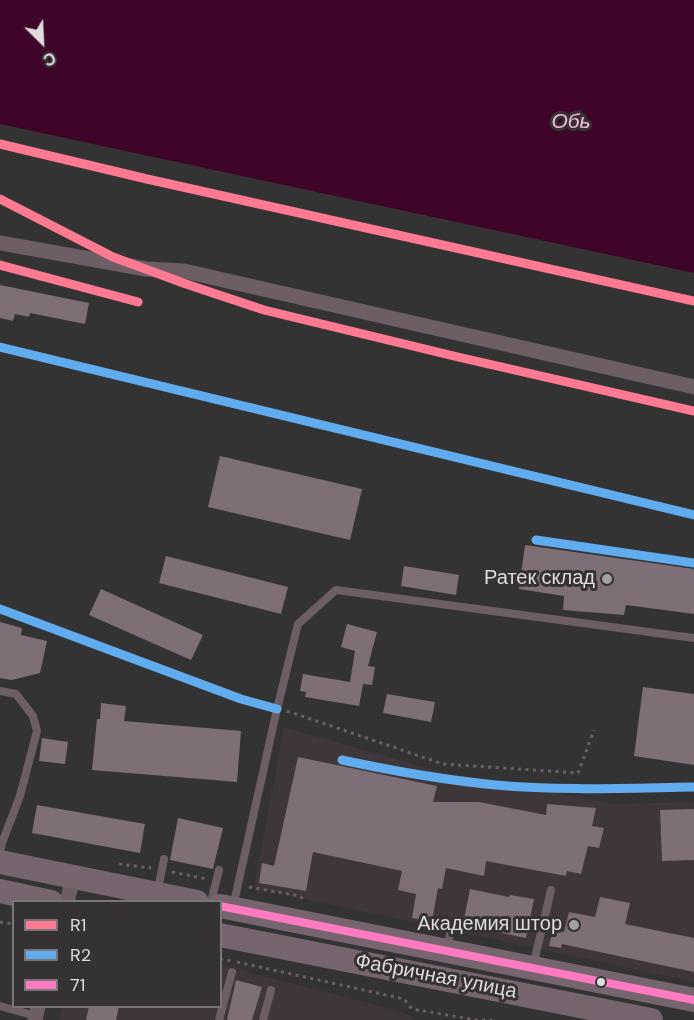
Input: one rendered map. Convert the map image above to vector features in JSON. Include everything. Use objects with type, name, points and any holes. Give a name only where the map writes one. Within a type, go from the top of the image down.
[{"type":"main road","points":[[0,862],[188,900]]},
{"type":"main road","points":[[0,891],[42,900]]},
{"type":"main road","name":"Фабричная улица","points":[[222,905],[694,1000]]},
{"type":"main road","name":"Фабричная улица","points":[[222,935],[651,1020]]},
{"type":"street","points":[[0,243],[146,269],[184,271],[694,387]]},
{"type":"street","points":[[67,900],[73,877]]},
{"type":"lane","points":[[222,902],[277,709],[298,624],[336,590],[694,638]]},
{"type":"lane","points":[[0,691],[16,694],[33,716],[37,731],[20,796],[0,853]]},
{"type":"lane","points":[[157,893],[164,859]]},
{"type":"lane","points":[[219,870],[221,900]]},
{"type":"lane","points":[[535,958],[551,890]]},
{"type":"lane","points":[[449,939],[451,928]]},
{"type":"lane","points":[[219,1020],[232,972]]},
{"type":"lane","points":[[263,1020],[271,990]]},
{"type":"lane","points":[[0,1006],[36,1014]]},
{"type":"path","points":[[277,709],[296,712],[443,764],[578,773],[594,730]]},
{"type":"path","points":[[222,959],[404,999],[412,1009],[477,1020],[492,1020]]},
{"type":"shaded area","points":[[284,727],[437,771],[614,804],[694,802],[694,982],[254,888]]},
{"type":"shaded area","points":[[222,965],[403,1012],[415,1020],[59,1020],[62,1008],[222,1008]]},
{"type":"water","name":"Обь","points":[[0,0],[694,0],[694,273],[0,124]]},
{"type":"building","points":[[0,285],[89,303],[85,324],[30,313],[29,317],[15,314],[13,321],[0,318]]},
{"type":"building","points":[[220,456],[362,489],[350,540],[208,507]]},
{"type":"building","name":"Ратек склад","points":[[525,545],[694,569],[694,614],[626,605],[624,615],[563,610],[564,596],[519,589]]},
{"type":"building","points":[[166,556],[288,587],[281,614],[159,583]]},
{"type":"building","points":[[404,566],[459,575],[456,595],[401,586]]},
{"type":"building","points":[[101,589],[203,635],[191,660],[89,615]]},
{"type":"building","points":[[0,622],[22,628],[21,635],[47,641],[40,673],[12,680],[0,678]]},
{"type":"building","points":[[347,624],[377,632],[368,666],[375,667],[372,685],[363,684],[359,706],[305,697],[306,692],[300,691],[303,674],[350,682],[355,651],[341,647]]},
{"type":"building","points":[[643,687],[694,694],[694,765],[634,756]]},
{"type":"building","points":[[387,694],[435,702],[431,722],[383,713]]},
{"type":"building","points":[[101,703],[126,706],[124,721],[241,731],[237,782],[92,770],[97,719],[100,719]]},
{"type":"building","points":[[42,738],[68,742],[65,764],[39,761]]},
{"type":"building","points":[[298,757],[437,786],[433,802],[479,802],[546,815],[547,804],[596,808],[592,826],[604,828],[599,848],[588,846],[581,874],[567,871],[566,876],[486,861],[484,876],[446,868],[442,889],[438,888],[432,921],[412,918],[416,894],[398,890],[402,871],[313,852],[306,891],[259,883],[262,863],[274,866]]},
{"type":"building","points":[[37,805],[145,824],[140,853],[32,833]]},
{"type":"building","points":[[694,809],[694,860],[662,861],[660,810]]},
{"type":"building","points":[[178,818],[223,828],[213,869],[170,860]]},
{"type":"building","points":[[470,889],[509,897],[510,895],[534,899],[526,938],[463,925]]},
{"type":"building","points":[[600,897],[630,903],[625,924],[694,938],[694,972],[562,944],[561,948],[549,946],[553,930],[564,932],[569,912],[595,917]]},
{"type":"building","points":[[236,980],[262,987],[252,1020],[227,1020]]},
{"type":"building","points":[[89,1008],[119,1008],[116,1020],[86,1020]]},
{"type":"transit line","name":"R1","points":[[0,144],[694,301]]},
{"type":"transit line","name":"R1","points":[[0,199],[113,257],[264,310],[694,411]]},
{"type":"transit line","name":"R1","points":[[0,265],[138,302]]},
{"type":"transit line","name":"R2","points":[[0,347],[694,515]]},
{"type":"transit line","name":"R2","points":[[536,540],[694,563]]},
{"type":"transit line","name":"R2","points":[[0,609],[241,699],[277,709]]},
{"type":"transit line","name":"R2","points":[[342,760],[457,781],[521,787],[570,789],[694,787]]},
{"type":"transit line","name":"71","points":[[222,906],[694,1000]]},
{"type":"place","name":"Ратек склад","points":[[607,579]]},
{"type":"place","name":"Академия штор","points":[[574,925]]}]
